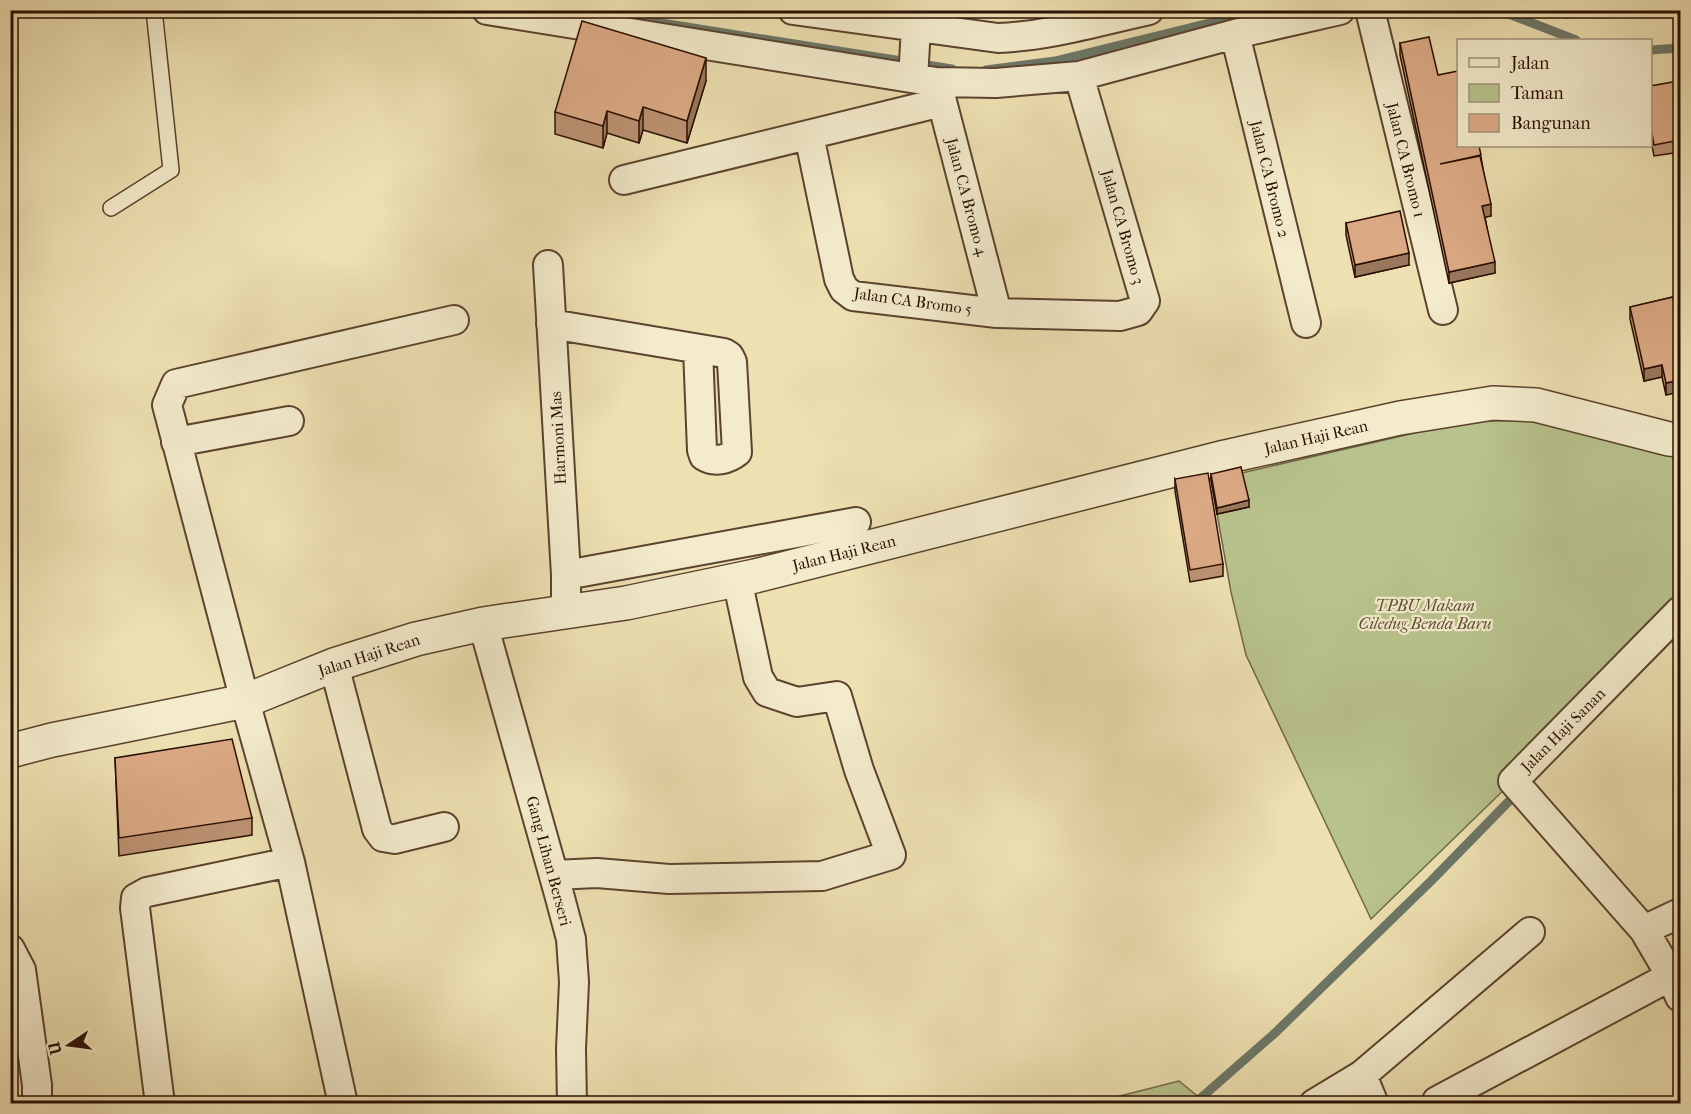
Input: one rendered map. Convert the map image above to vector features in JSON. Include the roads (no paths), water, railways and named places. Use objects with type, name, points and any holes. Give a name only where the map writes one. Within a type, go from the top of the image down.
[{"type":"street","points":[[793,10],[998,38],[1054,31],[1149,10]]},
{"type":"street","points":[[499,11],[931,88],[1079,76],[1234,34],[1340,10]]},
{"type":"street","name":"Jalan CA Bromo 1","points":[[1370,10],[1443,310]]},
{"type":"street","name":"Jalan CA Bromo 4","points":[[916,28],[931,88],[997,313]]},
{"type":"street","name":"Jalan CA Bromo 2","points":[[1234,34],[1306,323]]},
{"type":"street","name":"Jalan CA Bromo 3","points":[[997,313],[1120,316],[1138,310],[1145,301],[1079,76]]},
{"type":"street","points":[[624,180],[809,135],[931,88]]},
{"type":"street","name":"Jalan CA Bromo 5","points":[[809,135],[839,279],[844,289],[853,296],[997,313]]},
{"type":"street","name":"Harmoni Mas","points":[[548,265],[566,575],[566,612]]},
{"type":"street","points":[[343,1104],[290,862],[167,405],[176,384],[454,320]]},
{"type":"street","points":[[551,324],[698,349]]},
{"type":"street","name":"Jalan Haji Rean","points":[[10,751],[52,740],[249,716],[334,665],[416,639],[483,624],[626,603],[737,579],[1225,457],[1400,417],[1493,403],[1536,405],[1680,440]]},
{"type":"street","points":[[176,442],[289,420]]},
{"type":"street","points":[[566,575],[856,522]]},
{"type":"street","points":[[554,875],[597,873],[669,879],[822,876],[891,855],[859,770],[837,696],[797,702],[767,692],[758,677],[737,579]]},
{"type":"street","name":"Jalan Haji Sanan","points":[[1676,987],[1644,930],[1513,781],[1680,611]]},
{"type":"street","name":"Gang Lihan Berseri","points":[[483,624],[571,939],[574,982],[571,1049],[572,1104]]},
{"type":"street","points":[[334,665],[377,828],[383,837],[394,839],[444,827]]},
{"type":"street","points":[[160,1104],[136,898],[147,892],[290,862]]},
{"type":"street","points":[[1644,930],[1680,913]]},
{"type":"street","points":[[1314,1104],[1362,1076],[1530,932]]},
{"type":"street","points":[[10,949],[21,970],[37,1086],[37,1104]]},
{"type":"street","points":[[1436,1104],[1437,1101],[1676,987]]},
{"type":"street","points":[[1362,1076],[1374,1104]]},
{"type":"lane","points":[[111,208],[171,170],[154,10]]},
{"type":"waterway","points":[[580,10],[952,69]]},
{"type":"waterway","points":[[986,70],[1055,61],[1262,10]]},
{"type":"waterway","points":[[1477,10],[1506,13],[1573,39]]},
{"type":"waterway","points":[[1652,50],[1680,48]]},
{"type":"waterway","points":[[1194,1104],[1275,1033],[1431,881],[1517,793]]},
{"type":"park label","name":"TPBU Makam Ciledug Benda Baru","points":[[1425,614]]}]
